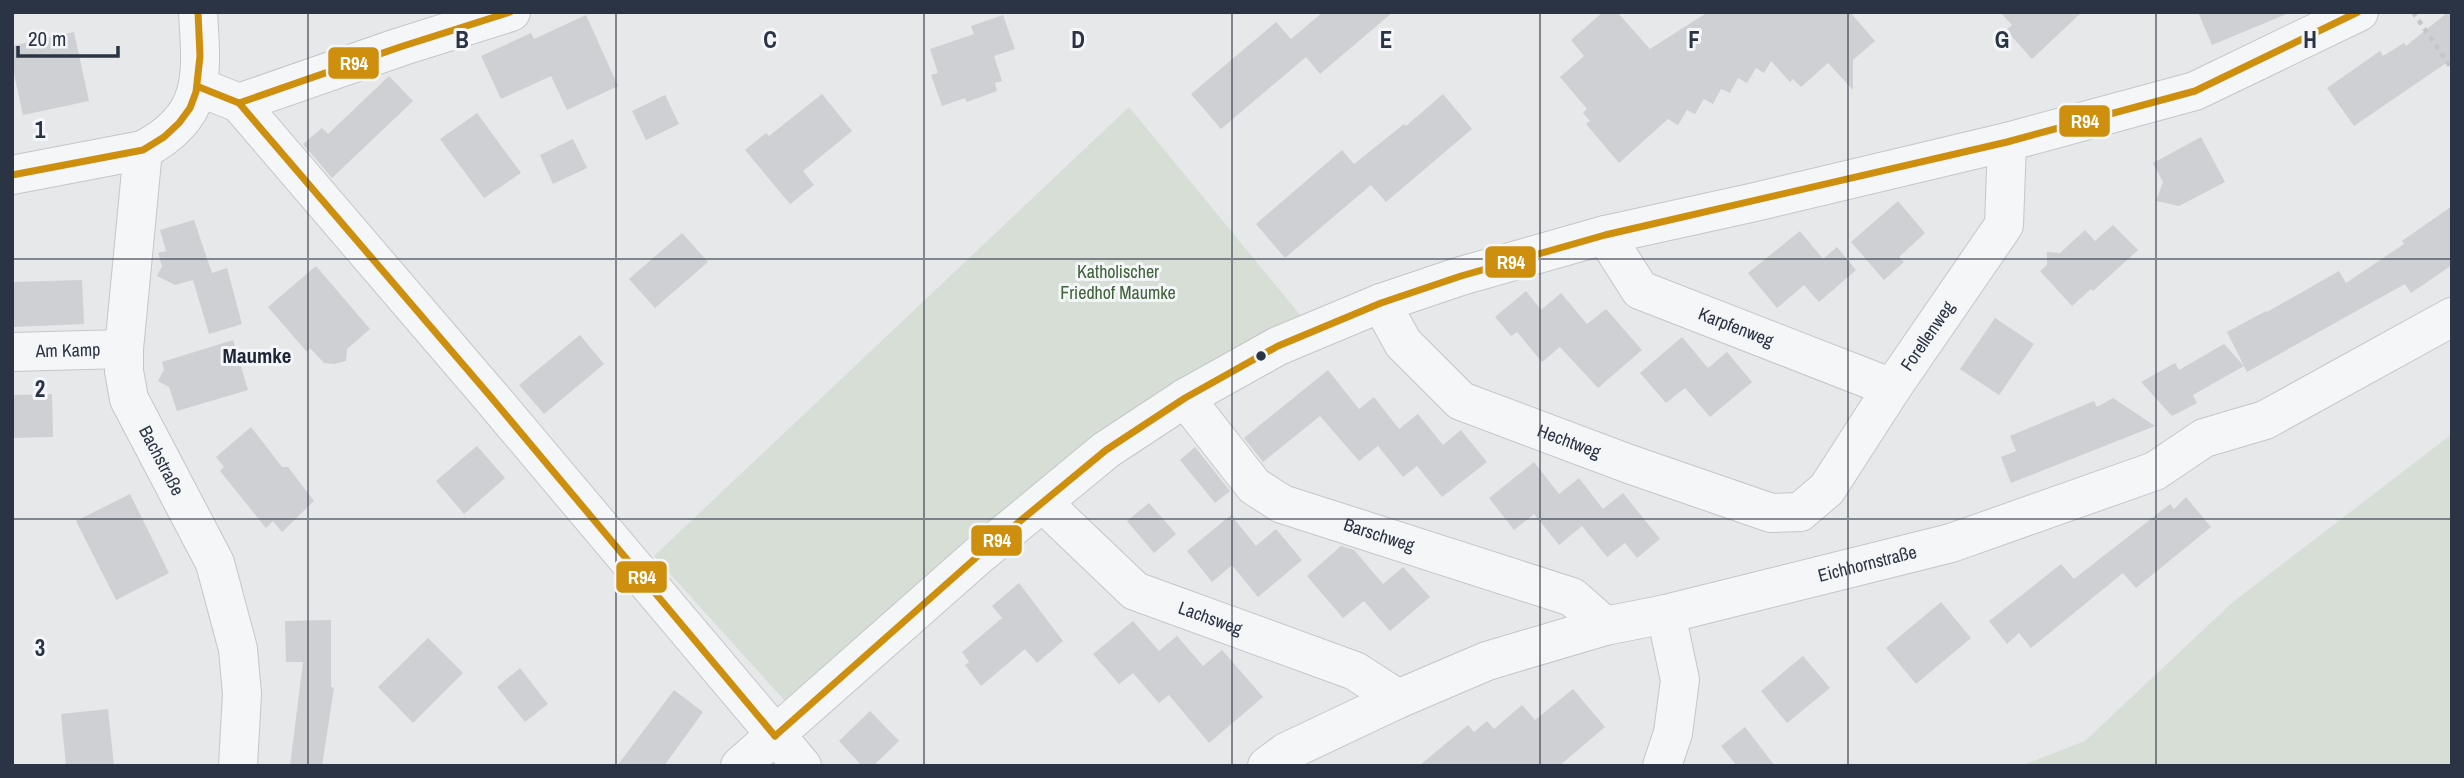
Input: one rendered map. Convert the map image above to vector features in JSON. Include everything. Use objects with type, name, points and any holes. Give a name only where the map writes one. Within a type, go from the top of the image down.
[{"type":"street","points":[[12,175],[143,150],[159,142],[187,112],[199,87],[201,68],[198,12]]},
{"type":"street","points":[[239,103],[511,12]]},
{"type":"street","points":[[740,766],[979,555],[1044,504],[1106,450],[1185,398],[1278,346],[1381,303],[1461,275],[1605,235],[2007,142],[2195,91],[2359,12]]},
{"type":"street","points":[[199,87],[239,103],[802,766]]},
{"type":"street","name":"Forellenweg","points":[[1800,512],[1826,489],[2004,225],[2007,142]]},
{"type":"street","name":"Bachstraße","points":[[143,150],[124,371],[129,399],[215,563],[238,649],[242,694],[238,766]]},
{"type":"street","name":"Karpfenweg","points":[[1605,235],[1640,290],[1892,388]]},
{"type":"street","name":"Hechtweg","points":[[1381,303],[1403,343],[1461,401],[1629,464],[1771,513],[1800,512]]},
{"type":"street","name":"Eichhornstraße","points":[[1267,766],[1286,752],[1487,661],[1605,626],[1666,614],[1951,543],[2155,471],[2204,438],[2265,420],[2452,317]]},
{"type":"street","name":"Am Kamp","points":[[12,352],[124,349]]},
{"type":"street","name":"Barschweg","points":[[1185,398],[1254,485],[1282,504],[1572,597],[1605,626]]},
{"type":"street","name":"Lachsweg","points":[[1044,504],[1135,591],[1355,671],[1398,699]]},
{"type":"street","points":[[1662,766],[1673,733],[1680,680],[1666,614]]},
{"type":"path","points":[[2413,12],[2452,69]]},
{"type":"green space","name":"Katholischer Friedhof Maumke","points":[[1129,107],[1301,316],[786,702],[654,556]]},
{"type":"green space","points":[[2452,434],[2452,766],[2020,766],[2085,741],[2233,602]]},
{"type":"building","points":[[1323,12],[1393,12],[1320,74],[1306,57],[1221,129],[1191,94],[1276,22],[1291,39]]},
{"type":"building","points":[[1603,12],[1617,12],[1650,49],[1708,12],[1850,12],[1875,41],[1853,60],[1853,90],[1828,63],[1801,87],[1793,79],[1790,82],[1771,61],[1764,73],[1756,68],[1747,83],[1738,78],[1730,93],[1721,89],[1713,104],[1704,99],[1695,114],[1687,110],[1678,125],[1668,119],[1619,163],[1586,124],[1590,121],[1583,113],[1587,109],[1560,77],[1584,56],[1571,40]]},
{"type":"building","points":[[2000,12],[2082,12],[2032,59],[2006,30],[2012,25]]},
{"type":"building","points":[[2198,12],[2289,12],[2289,13],[2212,45]]},
{"type":"building","points":[[2448,12],[2452,12],[2452,59],[2354,126],[2327,88],[2380,51],[2383,56],[2404,43],[2406,46]]},
{"type":"building","points":[[586,15],[618,86],[567,110],[551,76],[501,99],[481,56],[531,33],[534,39]]},
{"type":"building","points":[[1003,15],[1015,49],[994,56],[1002,81],[995,83],[997,91],[967,102],[965,98],[942,106],[931,75],[938,73],[930,49],[974,34],[971,26]]},
{"type":"building","points":[[74,32],[89,101],[23,115],[12,65],[12,46]]},
{"type":"building","points":[[389,76],[413,101],[332,178],[303,144],[322,128],[328,134]]},
{"type":"building","points":[[822,94],[852,131],[803,171],[814,185],[790,204],[745,150],[766,133],[769,136]]},
{"type":"building","points":[[1443,94],[1472,129],[1386,202],[1371,185],[1285,258],[1256,224],[1342,150],[1354,164],[1404,124],[1406,126]]},
{"type":"building","points":[[665,95],[679,124],[646,140],[632,111]]},
{"type":"building","points":[[477,113],[521,173],[484,198],[440,139]]},
{"type":"building","points":[[2201,137],[2225,182],[2179,206],[2156,201],[2163,182],[2153,163]]},
{"type":"building","points":[[573,139],[587,168],[553,184],[540,155]]},
{"type":"building","points":[[1898,201],[1925,233],[1899,257],[1904,262],[1884,280],[1851,242]]},
{"type":"building","points":[[2452,206],[2452,265],[2411,293],[2405,284],[2247,372],[2227,332],[2339,271],[2346,283],[2404,244],[2402,241]]},
{"type":"building","points":[[194,220],[212,273],[227,268],[242,324],[209,334],[193,280],[175,285],[157,276],[162,266],[158,253],[166,251],[160,230]]},
{"type":"building","points":[[2113,225],[2138,250],[2093,291],[2091,289],[2072,306],[2040,271],[2047,265],[2047,252],[2060,253],[2085,230],[2095,241]]},
{"type":"building","points":[[1800,231],[1823,259],[1837,247],[1856,270],[1819,302],[1804,285],[1777,308],[1748,273]]},
{"type":"building","points":[[682,233],[708,262],[655,308],[629,279]]},
{"type":"building","points":[[316,266],[370,329],[347,349],[346,361],[334,364],[324,363],[310,348],[307,352],[268,307]]},
{"type":"building","points":[[82,280],[84,324],[12,327],[12,282]]},
{"type":"building","points":[[1526,291],[1541,310],[1561,293],[1587,324],[1606,309],[1642,350],[1598,388],[1560,347],[1542,362],[1517,332],[1511,336],[1495,317]]},
{"type":"building","points":[[1995,318],[2034,344],[1999,395],[1960,369]]},
{"type":"building","points":[[580,335],[604,364],[544,414],[519,385]]},
{"type":"building","points":[[1682,337],[1708,368],[1727,352],[1752,382],[1710,417],[1685,388],[1666,403],[1640,373]]},
{"type":"building","points":[[233,340],[248,390],[177,411],[169,387],[158,381],[164,370],[162,362]]},
{"type":"building","points":[[2224,344],[2244,366],[2193,395],[2197,403],[2172,416],[2141,382],[2175,363],[2179,370]]},
{"type":"building","points":[[1328,370],[1359,409],[1374,397],[1399,429],[1418,414],[1443,445],[1461,430],[1487,462],[1442,497],[1417,466],[1403,477],[1378,446],[1359,461],[1320,416],[1263,462],[1244,438]]},
{"type":"building","points":[[52,394],[53,437],[12,438],[12,395]]},
{"type":"building","points":[[2113,398],[2155,426],[2011,483],[2001,457],[2016,451],[2010,436],[2094,401],[2097,407]]},
{"type":"building","points":[[251,427],[282,467],[288,467],[314,501],[282,532],[273,521],[266,528],[220,471],[224,467],[216,457]]},
{"type":"building","points":[[477,446],[505,478],[464,514],[436,481]]},
{"type":"building","points":[[1195,447],[1230,491],[1215,503],[1180,460]]},
{"type":"building","points":[[1534,462],[1559,494],[1579,478],[1603,509],[1623,493],[1660,539],[1637,558],[1625,543],[1607,557],[1582,526],[1559,545],[1534,514],[1514,530],[1489,498]]},
{"type":"building","points":[[130,494],[169,573],[116,600],[76,521]]},
{"type":"building","points":[[2186,497],[2211,527],[2136,588],[2123,573],[2031,648],[2019,633],[2007,644],[1989,621],[2061,564],[2074,579],[2170,504],[2174,509]]},
{"type":"building","points":[[1149,503],[1176,534],[1154,553],[1127,521]]},
{"type":"building","points":[[1231,515],[1256,546],[1276,529],[1302,560],[1258,597],[1232,565],[1212,582],[1187,551]]},
{"type":"building","points":[[1341,546],[1354,550],[1383,584],[1403,567],[1430,597],[1390,631],[1364,601],[1343,618],[1307,576]]},
{"type":"building","points":[[1019,583],[1063,641],[1037,663],[1025,649],[981,686],[965,665],[969,662],[962,652],[1002,618],[992,606]]},
{"type":"building","points":[[1941,602],[1971,638],[1916,684],[1886,648]]},
{"type":"building","points":[[331,620],[331,687],[334,688],[322,766],[290,766],[303,662],[286,662],[285,621]]},
{"type":"building","points":[[1133,621],[1159,651],[1177,636],[1203,666],[1222,650],[1263,697],[1209,743],[1169,695],[1159,703],[1133,673],[1119,684],[1093,654]]},
{"type":"building","points":[[428,638],[463,673],[413,723],[378,687]]},
{"type":"building","points":[[1803,656],[1830,688],[1787,723],[1761,691]]},
{"type":"building","points":[[520,668],[548,704],[525,722],[497,687]]},
{"type":"building","points":[[1573,689],[1605,727],[1559,766],[1419,766],[1468,725],[1474,732],[1487,721],[1494,729],[1522,705],[1535,720]]},
{"type":"building","points":[[674,690],[703,712],[664,766],[617,766]]},
{"type":"building","points":[[108,709],[114,766],[66,766],[61,714]]},
{"type":"building","points":[[870,711],[899,741],[873,766],[862,766],[839,741]]},
{"type":"building","points":[[1745,727],[1775,766],[1737,766],[1721,746]]},
{"type":"transit line","name":"R94","points":[[12,175],[143,150],[164,137],[190,108],[196,92],[200,56],[198,12]]},
{"type":"transit line","name":"R94","points":[[199,87],[239,103],[510,12]]},
{"type":"transit line","name":"R94","points":[[775,736],[979,555],[1106,450],[1185,398],[1278,346],[1381,303],[1461,276],[1605,235],[2007,142],[2195,91],[2358,12]]},
{"type":"transit line","name":"R94","points":[[239,103],[490,396],[775,736]]},
{"type":"district","name":"Maumke","points":[[257,356]]}]
